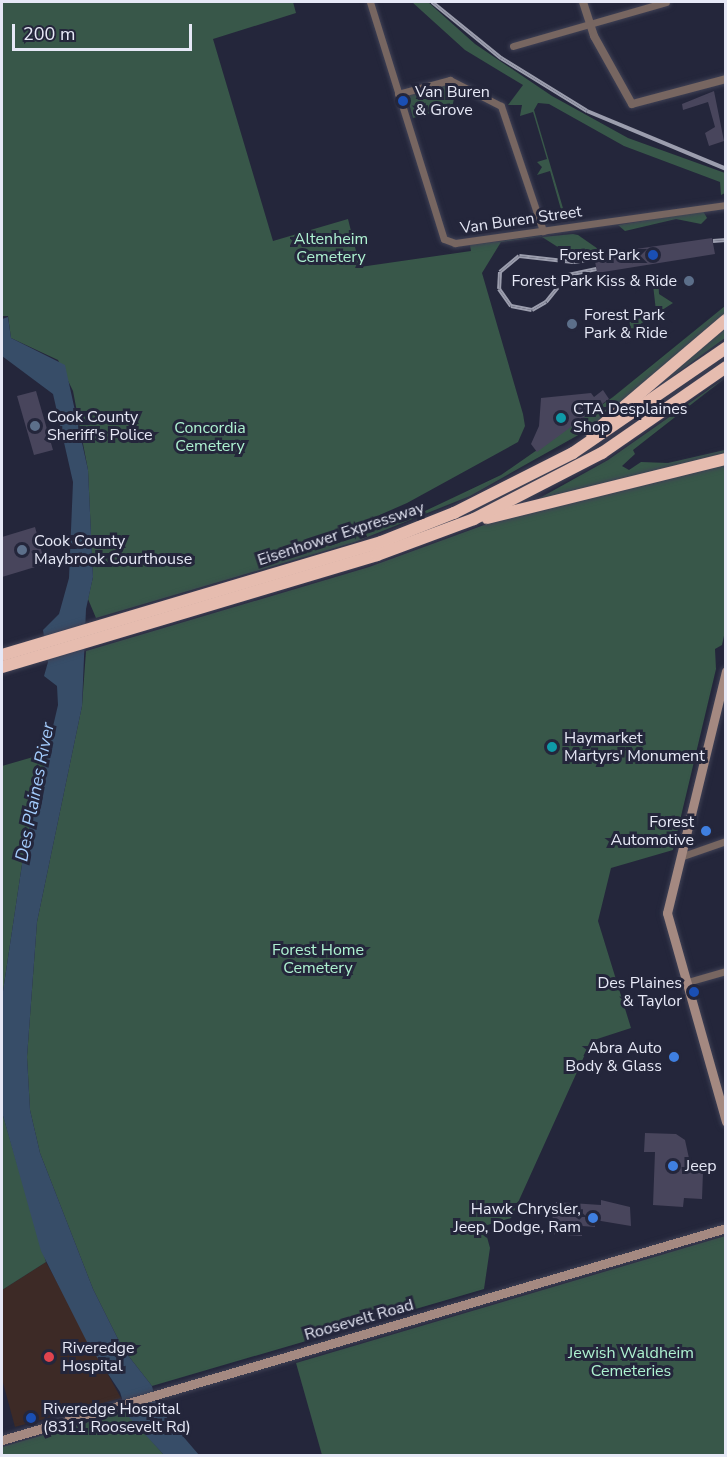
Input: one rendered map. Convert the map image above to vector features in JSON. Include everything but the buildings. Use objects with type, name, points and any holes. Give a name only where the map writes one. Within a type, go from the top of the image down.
[{"type":"highway","points":[[573,453],[726,320]]},
{"type":"highway","name":"Eisenhower Expressway","points":[[2,667],[45,648],[381,542],[496,494],[573,453],[726,348]]},
{"type":"highway","name":"Eisenhower Expressway","points":[[97,632],[377,555],[474,519],[602,453],[726,367]]},
{"type":"highway","points":[[474,519],[726,459]]},
{"type":"highway","name":"Eisenhower Expressway","points":[[2,655],[45,648]]},
{"type":"main road","points":[[726,670],[721,707],[680,856],[667,922],[684,983],[722,1099],[726,1122]]},
{"type":"main road","name":"Roosevelt Road","points":[[2,1440],[726,1228]]},
{"type":"street","name":"Van Buren Street","points":[[370,2],[444,240],[455,243],[726,205]]},
{"type":"street","points":[[583,2],[590,24],[632,104],[726,79]]},
{"type":"street","points":[[513,46],[666,2]]},
{"type":"street","points":[[398,94],[450,80],[501,106],[543,231]]},
{"type":"street","points":[[680,856],[724,844]]},
{"type":"street","points":[[684,983],[726,971]]},
{"type":"shaded area","name":"Riveredge Hospital","points":[[46,1262],[121,1398],[15,1427],[2,1379],[2,1290]]},
{"type":"green space","points":[[2,2],[293,2],[296,13],[213,39],[273,241],[348,219],[360,267],[471,251],[470,245],[565,233],[501,242],[482,273],[523,414],[525,426],[518,442],[407,503],[334,535],[330,546],[425,511],[501,475],[613,397],[725,306],[725,315],[605,420],[470,496],[355,542],[96,618],[88,599],[93,577],[88,470],[73,391],[58,360],[11,338],[8,316],[2,316]]},
{"type":"green space","points":[[412,2],[428,2],[475,44],[552,96],[628,138],[725,173],[725,193],[721,195],[720,182],[624,146],[549,104],[538,103],[534,110],[565,215],[571,217],[564,220],[550,171],[537,175],[542,167],[537,162],[547,159],[533,112],[520,116],[522,105],[508,105],[523,85],[465,50]]},
{"type":"green space","points":[[447,84],[456,89],[452,108],[413,118],[407,96]]},
{"type":"green space","points":[[703,211],[707,218],[701,224],[676,219],[625,231],[618,225]]},
{"type":"green space","points":[[573,234],[601,251],[572,256],[542,237]]},
{"type":"green space","points":[[658,275],[659,294],[673,303],[631,330],[629,320],[649,317],[649,312],[656,311],[652,276]]},
{"type":"green space","points":[[725,326],[725,338],[630,407]]},
{"type":"green space","points":[[725,378],[633,450],[635,454],[622,466],[629,470],[641,462],[668,463],[725,450],[725,454],[539,503],[538,499],[608,460]]},
{"type":"green space","name":"Forest Home Cemetery","points":[[725,463],[725,631],[722,645],[715,649],[716,669],[673,850],[611,868],[598,921],[631,1028],[591,1041],[511,1218],[484,1226],[490,1248],[484,1289],[152,1386],[123,1349],[93,1289],[40,1153],[30,1110],[27,1057],[37,922],[82,706],[86,651],[369,567],[495,521]]},
{"type":"green space","points":[[47,753],[24,851],[2,998],[2,766]]},
{"type":"green space","points":[[2,1112],[46,1262],[2,1290]]},
{"type":"green space","name":"Jewish Waldheim Cemeteries","points":[[725,1236],[725,1455],[322,1455],[296,1363]]},
{"type":"green space","points":[[125,1411],[164,1455],[2,1456],[2,1447]]},
{"type":"water","points":[[8,317],[11,338],[65,365],[88,470],[93,577],[86,609],[82,706],[37,922],[27,1057],[30,1110],[40,1153],[93,1289],[123,1349],[152,1386],[157,1406],[199,1455],[164,1455],[127,1415],[120,1392],[87,1342],[41,1251],[2,1112],[2,998],[24,851],[58,705],[57,686],[44,676],[48,662],[43,630],[59,614],[69,578],[73,482],[53,394],[2,356],[2,319]]},
{"type":"railway","points":[[432,2],[501,58],[587,111],[726,169]]},
{"type":"railway","points":[[713,241],[726,240]]},
{"type":"railway","points":[[594,259],[573,262],[519,256],[500,272],[499,289],[511,306],[532,310],[546,302],[568,275],[596,269]]},
{"type":"place","name":"Van Buren & Grove","points":[[403,101]]},
{"type":"place","name":"Forest Park","points":[[653,255]]},
{"type":"place","name":"Forest Park Kiss & Ride","points":[[689,281]]},
{"type":"place","name":"Forest Park Park & Ride","points":[[572,324]]},
{"type":"place","name":"CTA Desplaines Shop","points":[[561,418]]},
{"type":"place","name":"Cook County Sheriff's Police","points":[[35,426]]},
{"type":"place","name":"Cook County Maybrook Courthouse","points":[[22,550]]},
{"type":"place","name":"Haymarket Martyrs' Monument","points":[[552,747]]},
{"type":"place","name":"Forest Automotive","points":[[706,831]]},
{"type":"place","name":"Des Plaines & Taylor","points":[[694,992]]},
{"type":"place","name":"Abra Auto Body & Glass","points":[[674,1057]]},
{"type":"place","name":"Jeep","points":[[673,1166]]},
{"type":"place","name":"Hawk Chrysler, Jeep, Dodge, Ram","points":[[593,1218]]},
{"type":"place","name":"Riveredge Hospital","points":[[49,1357]]},
{"type":"place","name":"Riveredge Hospital (8311 Roosevelt Rd)","points":[[31,1418]]},
{"type":"park label","name":"Altenheim Cemetery","points":[[331,248]]},
{"type":"park label","name":"Concordia Cemetery","points":[[210,437]]},
{"type":"water label","name":"Des Plaines River","points":[[35,792]]}]
